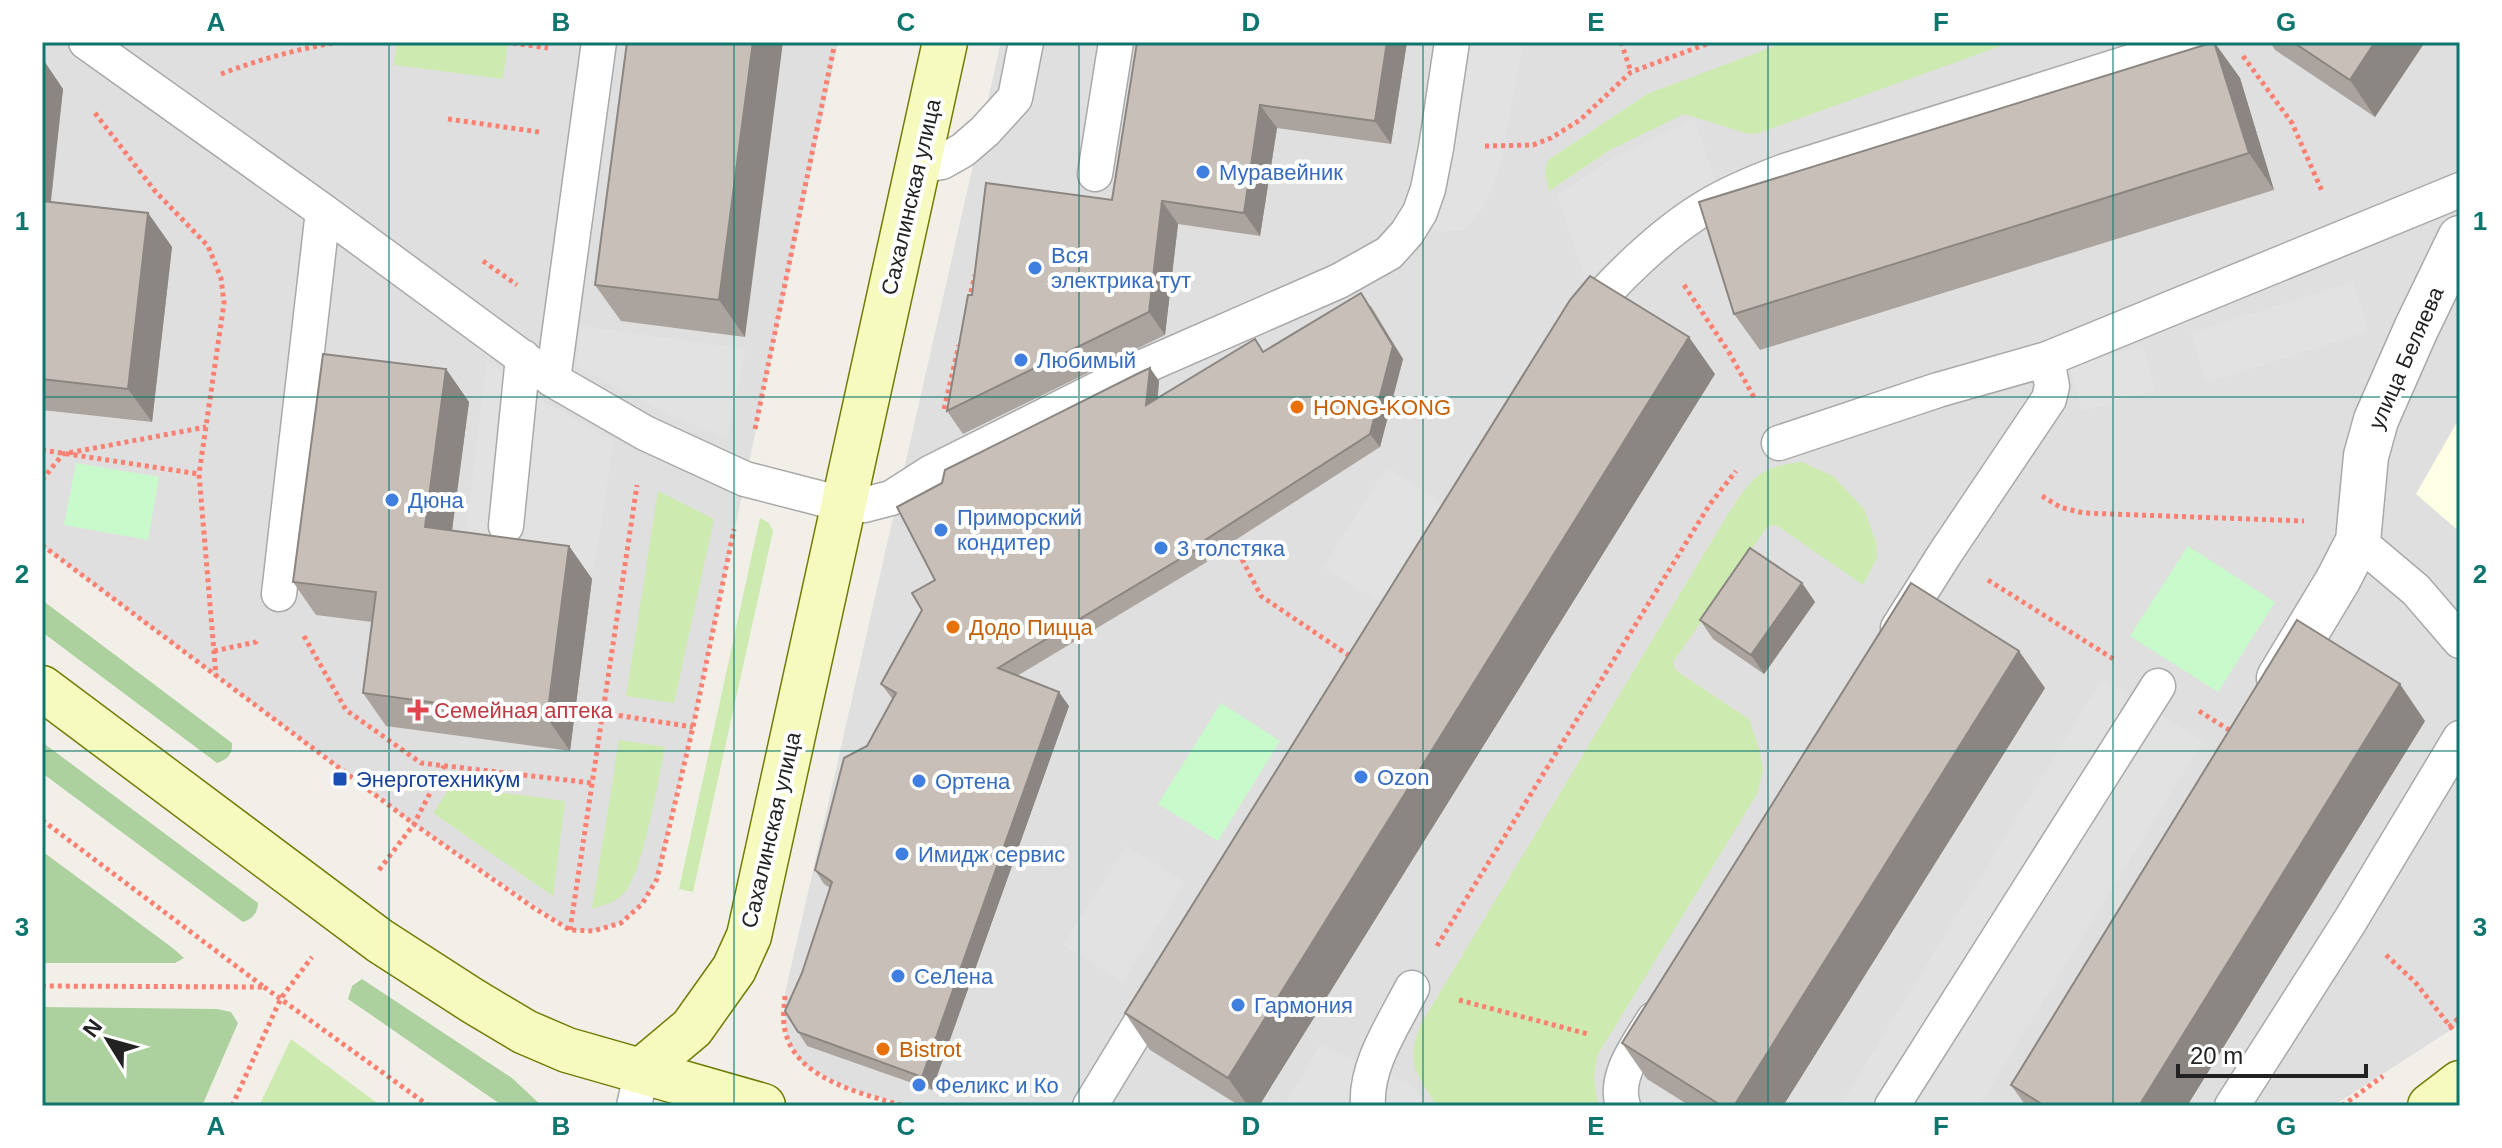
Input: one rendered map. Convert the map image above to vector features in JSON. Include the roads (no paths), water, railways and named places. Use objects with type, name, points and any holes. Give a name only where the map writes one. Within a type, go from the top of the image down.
[{"type":"main road","name":"Сахалинская улица","points":[[638,1088],[692,1028],[734,969],[749,936],[945,42]]},
{"type":"main road","points":[[42,688],[380,941],[525,1032],[567,1050],[638,1088],[763,1106]]},
{"type":"main road","points":[[2430,1106],[2460,1083]]},
{"type":"street","name":"улица Беляева","points":[[2258,712],[2338,580],[2358,541],[2366,456],[2376,420],[2460,238]]},
{"type":"lane","points":[[553,380],[599,42]]},
{"type":"lane","points":[[918,166],[942,162],[963,150],[1015,98],[1026,42]]},
{"type":"lane","points":[[1095,174],[1116,42]]},
{"type":"lane","points":[[101,47],[553,380],[645,433],[745,479],[842,504],[864,505],[891,498],[930,473],[1138,369],[1339,281],[1389,253],[1420,212],[1428,189],[1452,42]]},
{"type":"lane","points":[[1561,345],[1612,286],[1657,244],[1706,207],[1763,179],[2194,42]]},
{"type":"lane","points":[[1779,443],[1938,390],[2047,359],[2460,190]]},
{"type":"lane","points":[[279,594],[323,211]]},
{"type":"lane","points":[[506,526],[523,357]]},
{"type":"lane","points":[[1879,659],[2049,399],[2052,386],[2047,359]]},
{"type":"lane","points":[[2358,541],[2416,590],[2460,641]]},
{"type":"lane","points":[[1892,1106],[2158,686]]},
{"type":"lane","points":[[2232,1106],[2350,921],[2460,738]]},
{"type":"lane","points":[[1090,1106],[1180,958]]},
{"type":"lane","points":[[1368,1106],[1367,1095],[1374,1066],[1412,988]]},
{"type":"lane","points":[[1623,1106],[1620,1084],[1636,1047],[1670,994]]},
{"type":"place","name":"Муравейник","points":[[1203,172]]},
{"type":"place","name":"Вся электрика тут","points":[[1035,268]]},
{"type":"place","name":"Любимый","points":[[1021,360]]},
{"type":"place","name":"HONG-KONG","points":[[1297,407]]},
{"type":"place","name":"Дюна","points":[[392,500]]},
{"type":"place","name":"Приморский кондитер","points":[[941,530]]},
{"type":"place","name":"3 толстяка","points":[[1161,548]]},
{"type":"place","name":"Додо Пицца","points":[[953,627]]},
{"type":"place","name":"Семейная аптека","points":[[418,710]]},
{"type":"place","name":"Ozon","points":[[1361,777]]},
{"type":"place","name":"Энерготехникум","points":[[340,779]]},
{"type":"place","name":"Ортена","points":[[919,781]]},
{"type":"place","name":"Имидж сервис","points":[[902,854]]},
{"type":"place","name":"СеЛена","points":[[898,976]]},
{"type":"place","name":"Гармония","points":[[1238,1005]]},
{"type":"place","name":"Bistrot","points":[[883,1049]]},
{"type":"place","name":"Феликс и Ко","points":[[919,1085]]}]
